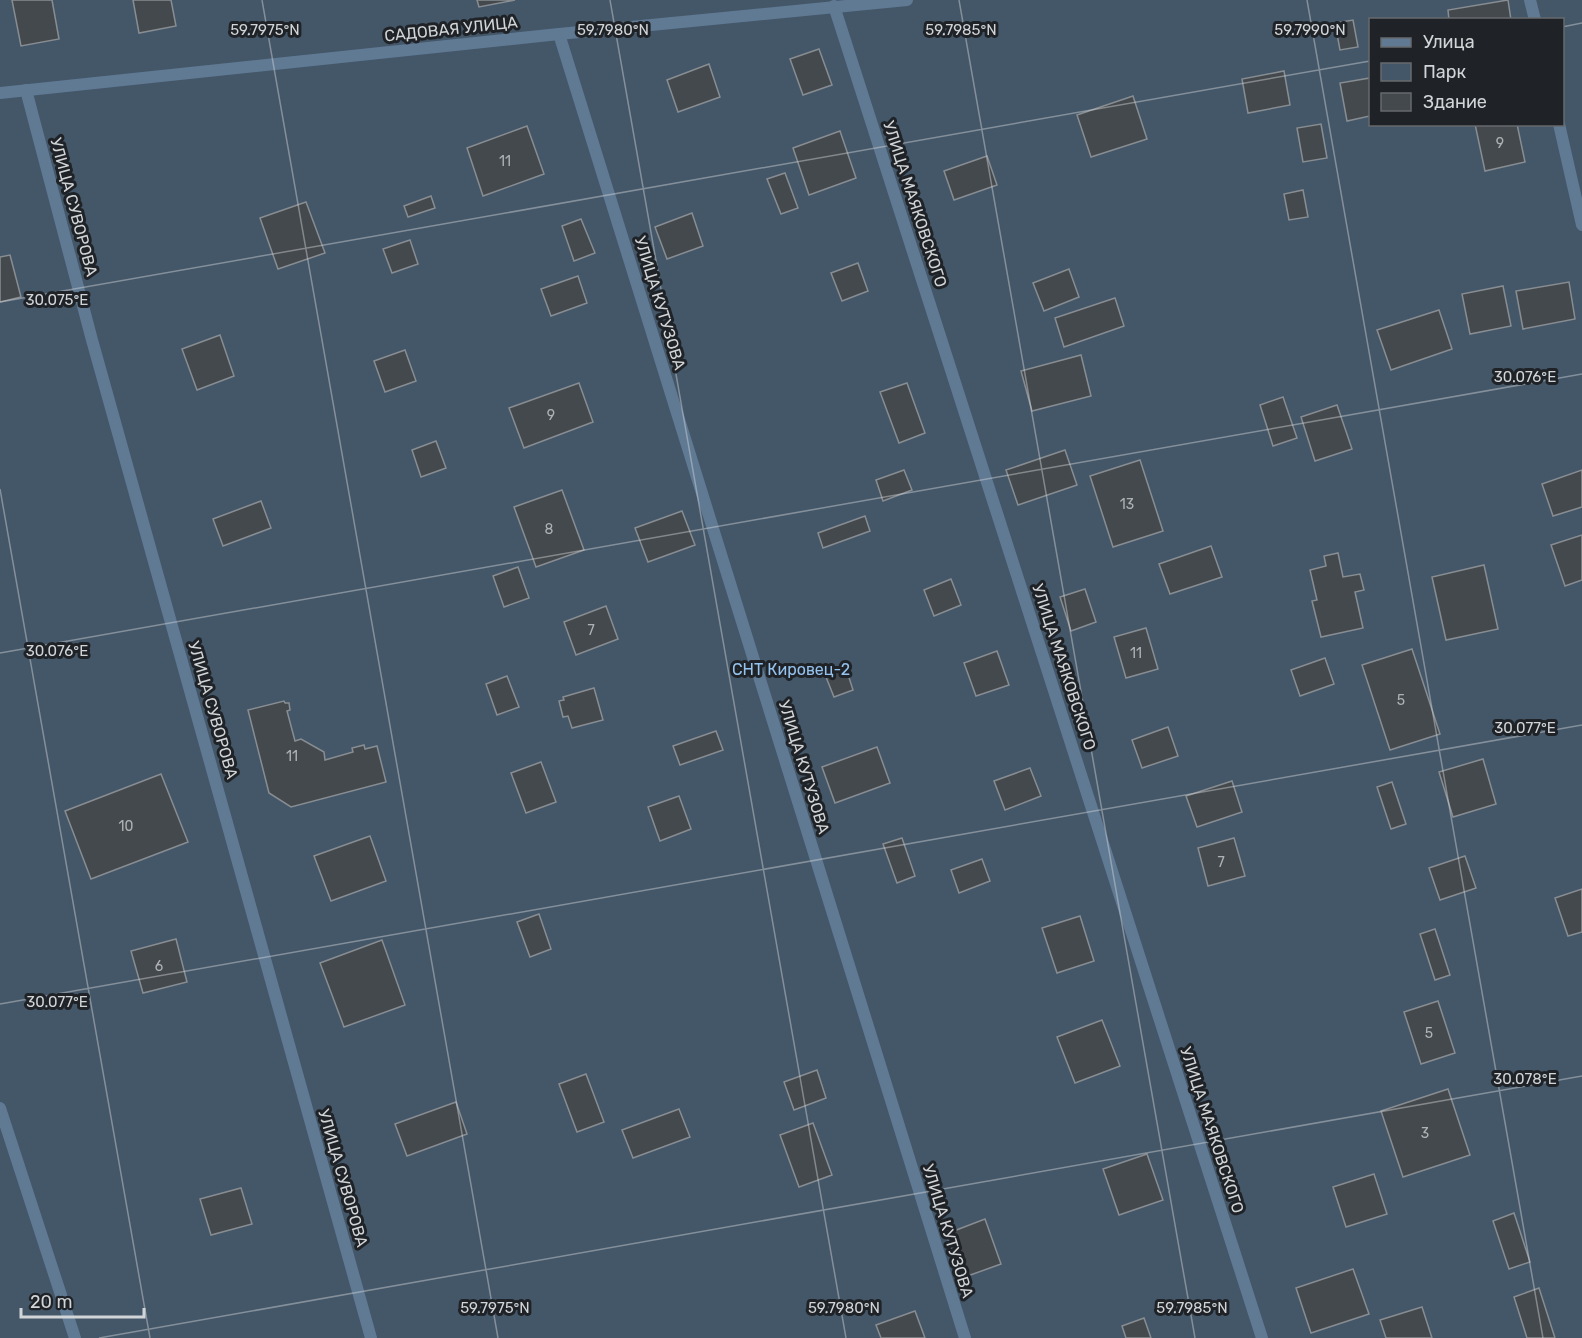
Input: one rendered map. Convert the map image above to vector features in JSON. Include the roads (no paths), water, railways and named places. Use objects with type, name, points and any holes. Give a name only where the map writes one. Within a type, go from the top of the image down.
[{"type":"street","name":"САДОВАЯ УЛИЦА","points":[[0,93],[907,0]]},
{"type":"street","points":[[1530,0],[1534,18]]},
{"type":"street","name":"УЛИЦА МАЯКОВСКОГО","points":[[834,6],[1262,1338]]},
{"type":"street","name":"УЛИЦА КУТУЗОВА","points":[[559,34],[964,1338]]},
{"type":"street","name":"УЛИЦА СУВОРОВА","points":[[26,90],[99,363],[371,1338]]},
{"type":"street","points":[[1559,126],[1582,225]]},
{"type":"street","points":[[0,1108],[75,1338]]},
{"type":"park label","name":"СНТ Кировец-2","points":[[791,669]]}]
